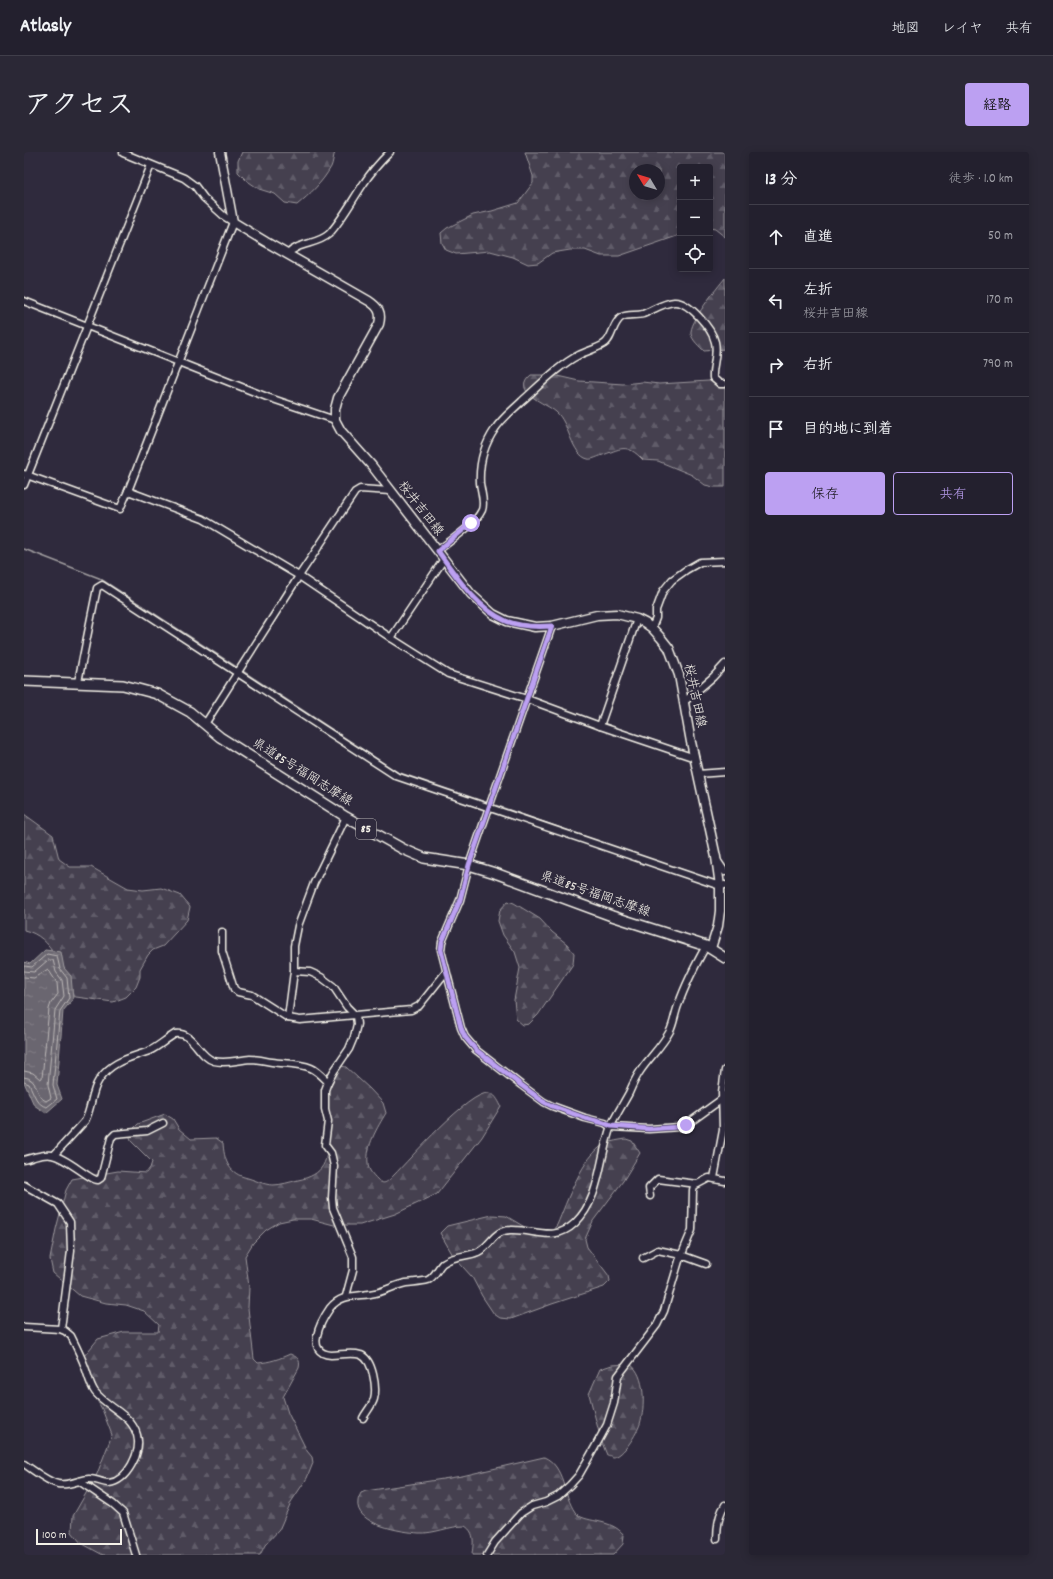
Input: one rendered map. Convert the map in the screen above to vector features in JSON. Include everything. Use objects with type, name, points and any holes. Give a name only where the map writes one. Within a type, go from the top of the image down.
[{"type":"main road","points":[[220,152],[233,222],[376,305],[379,310],[381,317],[379,324],[338,398],[335,409],[335,420]]},
{"type":"main road","name":"桜井吉田線","points":[[335,420],[341,431],[372,466],[471,594],[493,614],[507,621],[535,627],[552,626],[597,615],[617,614],[637,619],[652,628],[665,643],[674,660],[679,675],[722,886],[718,926],[708,947]]},
{"type":"main road","name":"県道85号福岡志摩線","points":[[24,681],[123,684],[147,690],[180,706],[220,737],[346,817],[380,837],[412,853],[435,860],[469,865],[495,873],[612,916],[708,947],[725,958]]},
{"type":"street","points":[[288,254],[292,248],[314,242],[329,234],[365,181],[390,152]]},
{"type":"street","points":[[26,475],[120,509],[233,222],[225,217],[204,198],[195,186],[184,178],[123,153]]},
{"type":"street","points":[[24,485],[26,475],[88,325],[151,165]]},
{"type":"street","points":[[24,301],[267,397],[335,420]]},
{"type":"street","points":[[438,551],[478,517],[483,508],[480,485],[480,460],[495,428],[539,386],[565,365],[579,355],[592,351],[606,343],[618,320],[622,317],[641,314],[674,302],[683,304],[701,320],[712,333],[717,352],[713,378],[720,384],[724,384]]},
{"type":"street","points":[[205,724],[299,576],[355,492],[360,489],[390,491]]},
{"type":"street","points":[[128,491],[203,519],[299,576],[391,638],[448,674],[528,699],[600,726],[695,758]]},
{"type":"street","points":[[391,638],[444,559]]},
{"type":"street","points":[[652,628],[656,618],[656,610],[663,592],[672,580],[700,562],[725,561]]},
{"type":"street","points":[[78,682],[97,588],[102,585],[396,776],[722,886]]},
{"type":"street","points":[[600,726],[637,619]]},
{"type":"street","points":[[552,626],[528,699],[469,865],[460,900],[442,942],[442,958],[461,1028],[465,1037],[476,1050],[544,1102],[585,1118],[611,1126],[649,1129],[680,1127],[686,1125],[722,1098]]},
{"type":"street","points":[[684,702],[713,678],[725,664]]},
{"type":"street","points":[[698,774],[725,772]]},
{"type":"street","points":[[288,1018],[294,971],[293,951],[298,926],[314,883],[346,817]]},
{"type":"street","name":"桜井吉田線","points":[[716,857],[725,872]]},
{"type":"street","points":[[222,932],[222,951],[234,989],[238,992],[252,995],[288,1018],[311,1020],[411,1010],[419,1006],[446,972]]},
{"type":"street","points":[[362,1418],[371,1405],[375,1392],[373,1375],[364,1356],[350,1354],[331,1355],[322,1352],[317,1347],[316,1342],[324,1317],[332,1306],[346,1296],[374,1294],[396,1285],[429,1280],[442,1264],[455,1257],[471,1254],[481,1250],[496,1234],[505,1230],[513,1229],[546,1234],[558,1233],[566,1230],[575,1223],[583,1214],[592,1196],[611,1126],[640,1071],[670,1030],[678,1003],[708,947]]},
{"type":"street","points":[[294,971],[310,972],[322,977],[333,986],[347,1007],[356,1016],[356,1030],[349,1049],[328,1082],[324,1098],[328,1122],[325,1142],[333,1159],[334,1166],[332,1198],[340,1227],[350,1248],[354,1266],[346,1296]]},
{"type":"street","points":[[54,1155],[88,1115],[98,1081],[105,1072],[126,1058],[148,1051],[175,1034],[191,1040],[201,1053],[210,1060],[224,1062],[252,1059],[289,1063],[310,1067],[316,1070],[328,1082]]},
{"type":"street","points":[[714,1178],[723,1130],[722,1098],[724,1092],[725,1070]]},
{"type":"street","points":[[24,1160],[47,1154],[54,1155],[76,1166],[93,1180],[98,1180],[101,1178],[112,1138],[115,1134],[147,1131],[163,1123]]},
{"type":"street","points":[[487,1555],[495,1542],[521,1513],[532,1506],[546,1502],[558,1496],[579,1475],[607,1424],[614,1403],[618,1376],[657,1325],[664,1311],[681,1255],[692,1230],[693,1190],[697,1184],[709,1178],[725,1181]]},
{"type":"street","points":[[650,1196],[649,1188],[658,1179],[697,1184]]},
{"type":"street","points":[[24,1185],[58,1204],[70,1222],[72,1251],[61,1329]]},
{"type":"street","points":[[644,1258],[658,1250],[681,1255],[706,1264]]},
{"type":"street","points":[[24,1327],[61,1329],[71,1336],[96,1392],[123,1414],[132,1425],[138,1441],[138,1450],[135,1459],[120,1478],[108,1483],[91,1479],[61,1485],[52,1483],[24,1464]]},
{"type":"street","points":[[79,1481],[113,1504],[123,1513],[136,1555]]},
{"type":"street","points":[[717,1540],[721,1511],[725,1505]]},
{"type":"green space","points":[[242,152],[335,152],[331,167],[324,178],[297,205],[285,203],[275,194],[259,189],[246,180],[238,172],[238,161]]},
{"type":"green space","points":[[525,152],[725,152],[725,237],[713,229],[713,164],[677,164],[677,236],[619,256],[601,256],[585,250],[570,250],[552,253],[538,263],[528,264],[513,257],[490,251],[456,254],[446,250],[442,243],[441,233],[447,228],[473,215],[518,203],[533,183],[533,176]]},
{"type":"green space","points":[[725,278],[725,349],[704,351],[696,343],[691,334],[694,322],[704,305]]},
{"type":"green space","points":[[531,375],[553,375],[579,381],[623,384],[642,382],[659,384],[725,380],[725,487],[705,485],[692,475],[658,461],[643,460],[637,454],[627,449],[618,449],[591,459],[582,456],[574,445],[564,423],[556,412],[527,392],[525,387],[526,381]]},
{"type":"green space","points":[[24,814],[53,835],[59,859],[70,867],[91,867],[128,888],[143,890],[161,888],[180,895],[190,907],[187,920],[163,946],[153,950],[148,955],[140,969],[140,977],[136,987],[126,997],[113,1002],[70,995],[60,965],[50,947],[43,939],[24,930]]},
{"type":"green space","points":[[508,901],[540,919],[552,932],[567,944],[574,953],[573,964],[538,1015],[529,1024],[523,1025],[516,1019],[514,1000],[520,968],[515,952],[503,935],[498,921],[500,910]]},
{"type":"green space","points":[[340,1066],[346,1067],[383,1103],[386,1113],[370,1144],[368,1157],[368,1166],[372,1174],[382,1183],[390,1179],[454,1114],[480,1095],[489,1093],[495,1096],[501,1106],[482,1137],[437,1194],[395,1214],[360,1225],[334,1225],[311,1219],[293,1219],[279,1222],[266,1230],[253,1243],[245,1256],[249,1287],[248,1308],[254,1359],[258,1363],[262,1363],[290,1354],[299,1360],[299,1368],[283,1397],[288,1413],[307,1451],[312,1457],[313,1463],[307,1478],[291,1502],[279,1530],[265,1545],[260,1555],[103,1555],[81,1543],[72,1532],[73,1516],[97,1474],[112,1435],[102,1409],[89,1386],[83,1371],[84,1356],[98,1339],[124,1332],[158,1332],[159,1325],[144,1311],[126,1305],[106,1303],[80,1296],[53,1273],[50,1259],[66,1190],[72,1179],[118,1171],[146,1173],[152,1162],[131,1141],[129,1133],[138,1124],[165,1114],[173,1119],[179,1129],[191,1139],[216,1138],[223,1143],[224,1154],[228,1164],[234,1172],[239,1175],[273,1185],[307,1178],[314,1175],[326,1159],[327,1135],[324,1117],[325,1100],[330,1083]]},
{"type":"green space","points":[[626,1139],[632,1141],[640,1153],[623,1181],[593,1221],[585,1239],[587,1247],[609,1276],[610,1281],[604,1287],[511,1319],[500,1318],[494,1314],[472,1277],[454,1257],[440,1233],[447,1226],[492,1215],[506,1216],[528,1229],[553,1230],[557,1225],[576,1180],[589,1158],[605,1144]]},
{"type":"green space","points":[[630,1364],[635,1369],[642,1384],[642,1417],[640,1424],[629,1444],[621,1453],[613,1457],[607,1455],[601,1440],[589,1394],[600,1369],[612,1365]]},
{"type":"green space","points":[[544,1457],[551,1461],[556,1467],[571,1505],[579,1516],[612,1526],[624,1535],[623,1544],[613,1555],[472,1555],[472,1535],[465,1526],[425,1533],[402,1531],[381,1526],[371,1521],[364,1516],[359,1509],[359,1497],[361,1493],[366,1491],[462,1476]]},
{"type":"water","points":[[45,950],[61,952],[64,968],[71,976],[73,999],[63,1011],[57,1085],[62,1099],[46,1113],[34,1105],[24,1082],[24,962],[30,964]]},
{"type":"waterway","points":[[24,549],[99,578],[238,668]]},
{"type":"waterway","points":[[241,670],[397,772],[488,803]]},
{"type":"waterway","points":[[492,804],[603,843]]},
{"type":"route","points":[[471,523],[438,551],[471,594],[493,614],[507,621],[535,627],[552,626],[528,699],[469,865],[460,900],[442,942],[442,958],[461,1028],[465,1037],[476,1050],[544,1102],[552,1106],[611,1126],[649,1129],[680,1127],[686,1125]]}]
